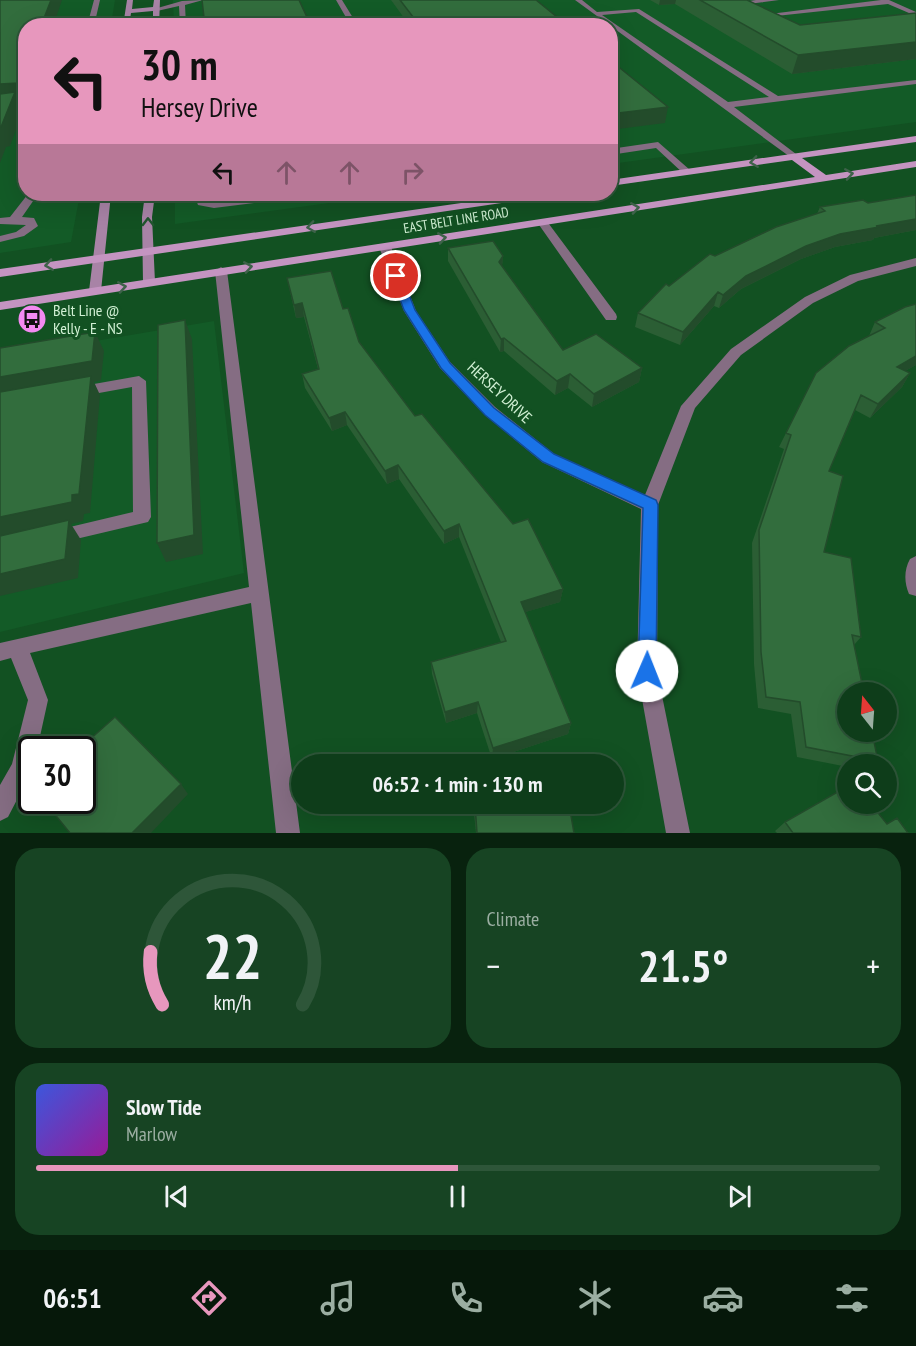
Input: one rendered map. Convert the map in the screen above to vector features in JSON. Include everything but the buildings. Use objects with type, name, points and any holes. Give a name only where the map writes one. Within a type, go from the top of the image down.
[{"type":"main road","points":[[618,182],[916,139]]},
{"type":"main road","points":[[793,156],[824,178]]},
{"type":"main road","name":"EAST BELT LINE ROAD","points":[[0,306],[916,164]]},
{"type":"main road","name":"EAST BELT LINE ROAD","points":[[0,273],[494,201]]},
{"type":"street","points":[[92,18],[97,0]]},
{"type":"street","points":[[128,18],[130,0]]},
{"type":"street","points":[[156,18],[158,0]]},
{"type":"street","points":[[129,11],[157,9],[200,0]]},
{"type":"street","points":[[339,0],[350,18]]},
{"type":"street","points":[[578,0],[602,18]]},
{"type":"street","points":[[741,12],[727,4],[776,0]]},
{"type":"street","points":[[748,16],[886,1],[916,14]]},
{"type":"street","points":[[182,3],[183,18]]},
{"type":"street","points":[[596,14],[637,10],[777,99]]},
{"type":"street","points":[[618,29],[726,105],[793,156]]},
{"type":"street","points":[[726,105],[916,82]]},
{"type":"street","points":[[0,108],[18,106]]},
{"type":"street","points":[[618,151],[658,145],[687,172]]},
{"type":"street","points":[[14,220],[28,201]]},
{"type":"street","points":[[95,291],[105,201]]},
{"type":"street","points":[[149,201],[147,217],[149,282]]},
{"type":"street","points":[[201,201],[214,205],[245,201]]},
{"type":"street","points":[[463,201],[466,205]]},
{"type":"street","points":[[0,221],[30,220],[32,226],[20,234],[0,239]]},
{"type":"street","points":[[542,222],[611,316]]},
{"type":"street","name":"HERSEY DRIVE","points":[[385,247],[410,310],[445,366],[490,411],[548,458],[650,505]]},
{"type":"street","points":[[678,833],[647,671],[650,505],[688,406],[736,351],[809,300],[854,278],[916,262]]},
{"type":"street","points":[[221,271],[288,833]]},
{"type":"street","points":[[44,539],[142,517],[139,381],[58,395]]},
{"type":"street","points":[[916,564],[914,581],[916,588]]},
{"type":"street","points":[[0,809],[22,767],[38,700],[9,650],[260,593]]},
{"type":"shaded area","points":[[0,0],[115,0],[112,18],[18,18],[18,201],[79,201],[71,242],[0,253]]},
{"type":"shaded area","points":[[173,0],[916,0],[916,122],[618,163],[618,18],[174,18]]},
{"type":"shaded area","points":[[175,201],[344,201],[175,224]]},
{"type":"shaded area","points":[[214,321],[244,573],[0,632],[0,357]]},
{"type":"place","name":"Belt Line @ Kelly - E - NS","points":[[32,319]]},
{"type":"route","points":[[396,276],[410,310],[445,366],[490,411],[548,458],[650,505],[647,671]]}]
